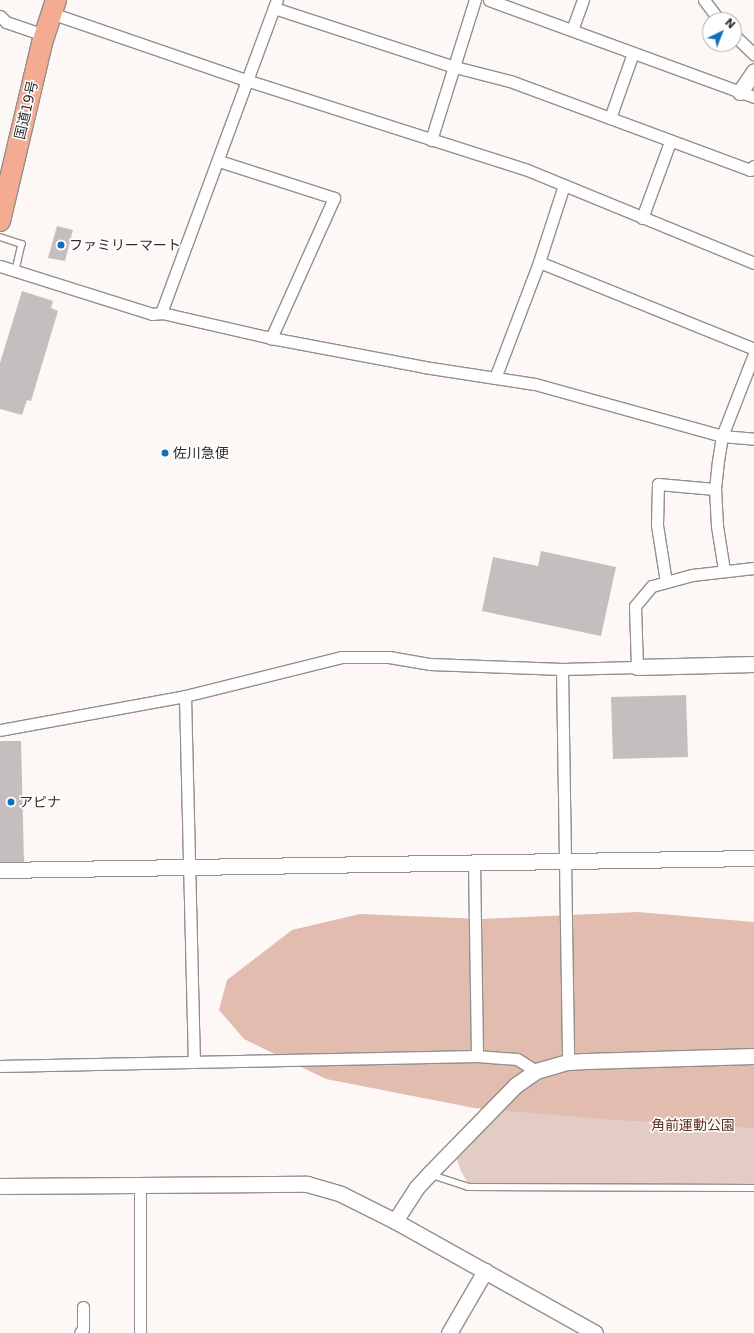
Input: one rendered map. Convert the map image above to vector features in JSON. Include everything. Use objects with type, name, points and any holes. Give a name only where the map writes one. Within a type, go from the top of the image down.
[{"type":"highway","name":"国道19号","points":[[0,221],[44,35],[54,6]]},
{"type":"street","points":[[431,140],[476,0]]},
{"type":"street","points":[[489,0],[747,94],[754,71]]},
{"type":"street","points":[[572,30],[583,0]]},
{"type":"street","points":[[706,1],[714,12]]},
{"type":"street","points":[[161,313],[249,81],[276,4],[455,67],[510,81],[670,142],[750,170],[754,166]]},
{"type":"street","points":[[54,6],[249,81],[525,169],[754,263]]},
{"type":"street","points":[[0,16],[6,22],[44,35]]},
{"type":"street","points":[[742,43],[754,54]]},
{"type":"street","points":[[610,118],[633,53]]},
{"type":"street","points":[[642,218],[670,142]]},
{"type":"street","points":[[219,161],[334,198],[271,338]]},
{"type":"street","points":[[495,378],[539,262],[564,185]]},
{"type":"street","points":[[539,262],[754,349]]},
{"type":"street","points":[[0,266],[152,314],[161,313],[271,338],[535,384],[722,436],[754,439]]},
{"type":"street","points":[[724,570],[715,489],[722,436],[754,354]]},
{"type":"street","points":[[666,582],[656,525],[658,484],[715,489]]},
{"type":"street","points":[[637,667],[635,606],[652,586],[724,570],[753,566]]},
{"type":"street","points":[[0,730],[185,696],[341,657],[389,657],[430,664],[562,669],[754,664]]},
{"type":"street","points":[[562,669],[568,1062]]},
{"type":"street","points":[[185,696],[194,1062]]},
{"type":"street","points":[[0,870],[754,858]]},
{"type":"street","points":[[474,862],[477,1056]]},
{"type":"street","points":[[0,1066],[477,1056],[518,1058],[536,1071]]},
{"type":"street","points":[[395,1221],[417,1187],[429,1174],[516,1085],[536,1071],[568,1062],[754,1056]]},
{"type":"street","points":[[0,1186],[140,1187],[307,1184],[341,1194],[395,1221],[595,1333]]},
{"type":"street","points":[[140,1187],[140,1333]]},
{"type":"street","points":[[449,1333],[485,1272]]},
{"type":"street","points":[[80,1333],[83,1329],[83,1307]]},
{"type":"lane","points":[[0,237],[22,244],[16,271]]},
{"type":"lane","points":[[429,1174],[468,1187],[754,1188]]},
{"type":"green space","name":"角前運動公園","points":[[754,1063],[754,1185],[469,1185],[461,1171],[456,1157],[512,1097]]},
{"type":"shaded area","points":[[638,912],[754,922],[754,1128],[602,1119],[474,1108],[326,1079],[244,1039],[219,1010],[227,980],[292,930],[360,914],[481,919]]},
{"type":"building","points":[[57,226],[73,230],[65,261],[48,258]]},
{"type":"building","points":[[22,291],[53,301],[51,308],[58,311],[31,401],[27,400],[22,415],[0,409],[0,363]]},
{"type":"building","points":[[541,551],[616,567],[601,636],[482,611],[493,557],[538,566]]},
{"type":"building","points":[[686,695],[688,757],[613,759],[611,697]]},
{"type":"building","name":"アピナ","points":[[0,741],[21,741],[24,862],[0,862]]},
{"type":"place","name":"ファミリーマート","points":[[61,245]]},
{"type":"place","name":"佐川急便","points":[[165,453]]},
{"type":"place","name":"アピナ","points":[[11,802]]}]
